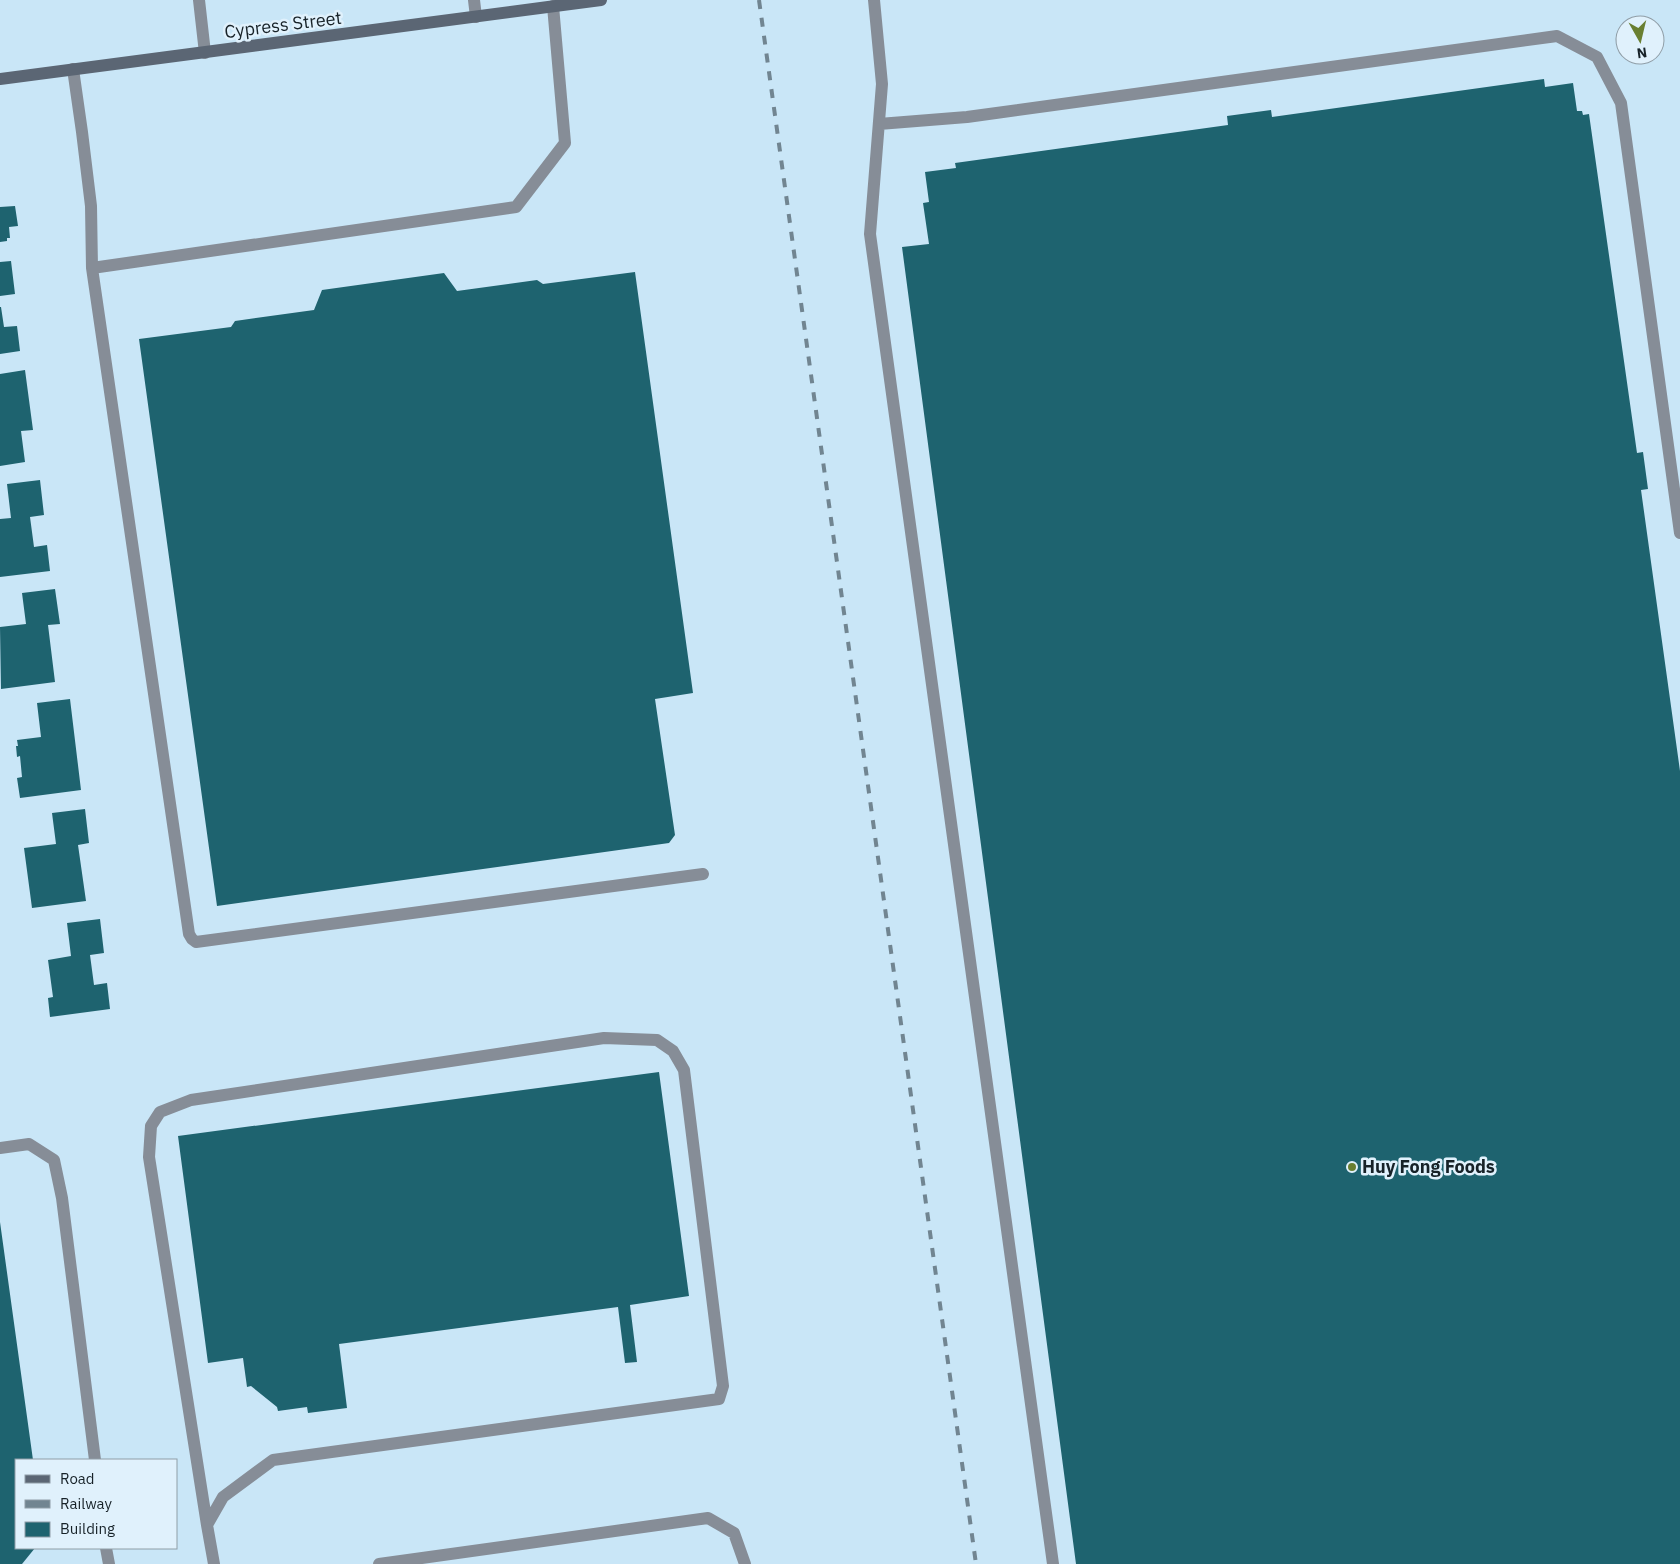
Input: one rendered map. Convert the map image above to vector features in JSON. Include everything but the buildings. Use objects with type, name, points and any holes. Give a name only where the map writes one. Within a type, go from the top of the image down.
[{"type":"street","name":"Cypress Street","points":[[0,79],[476,17],[534,4],[553,6],[601,0]]},
{"type":"lane","points":[[199,0],[205,52]]},
{"type":"lane","points":[[474,0],[476,17]]},
{"type":"lane","points":[[874,0],[882,84],[870,234],[1053,1564]]},
{"type":"lane","points":[[92,268],[516,207],[566,144],[553,6]]},
{"type":"lane","points":[[879,124],[967,117],[1556,36],[1596,57],[1621,103],[1680,533]]},
{"type":"lane","points":[[73,70],[91,206],[92,268],[189,934],[192,940],[196,942],[703,874]]},
{"type":"lane","points":[[207,1525],[223,1497],[273,1460],[719,1399],[724,1386],[684,1070],[673,1051],[658,1040],[604,1038],[191,1100],[160,1112],[150,1126],[149,1157],[207,1525],[214,1564]]},
{"type":"lane","points":[[0,1148],[29,1144],[54,1160],[62,1198],[96,1459]]},
{"type":"lane","points":[[379,1564],[708,1518],[734,1533],[745,1564]]},
{"type":"lane","points":[[106,1549],[108,1564]]},
{"type":"railway","points":[[759,0],[976,1564]]},
{"type":"place","name":"Huy Fong Foods","points":[[1352,1167]]}]
